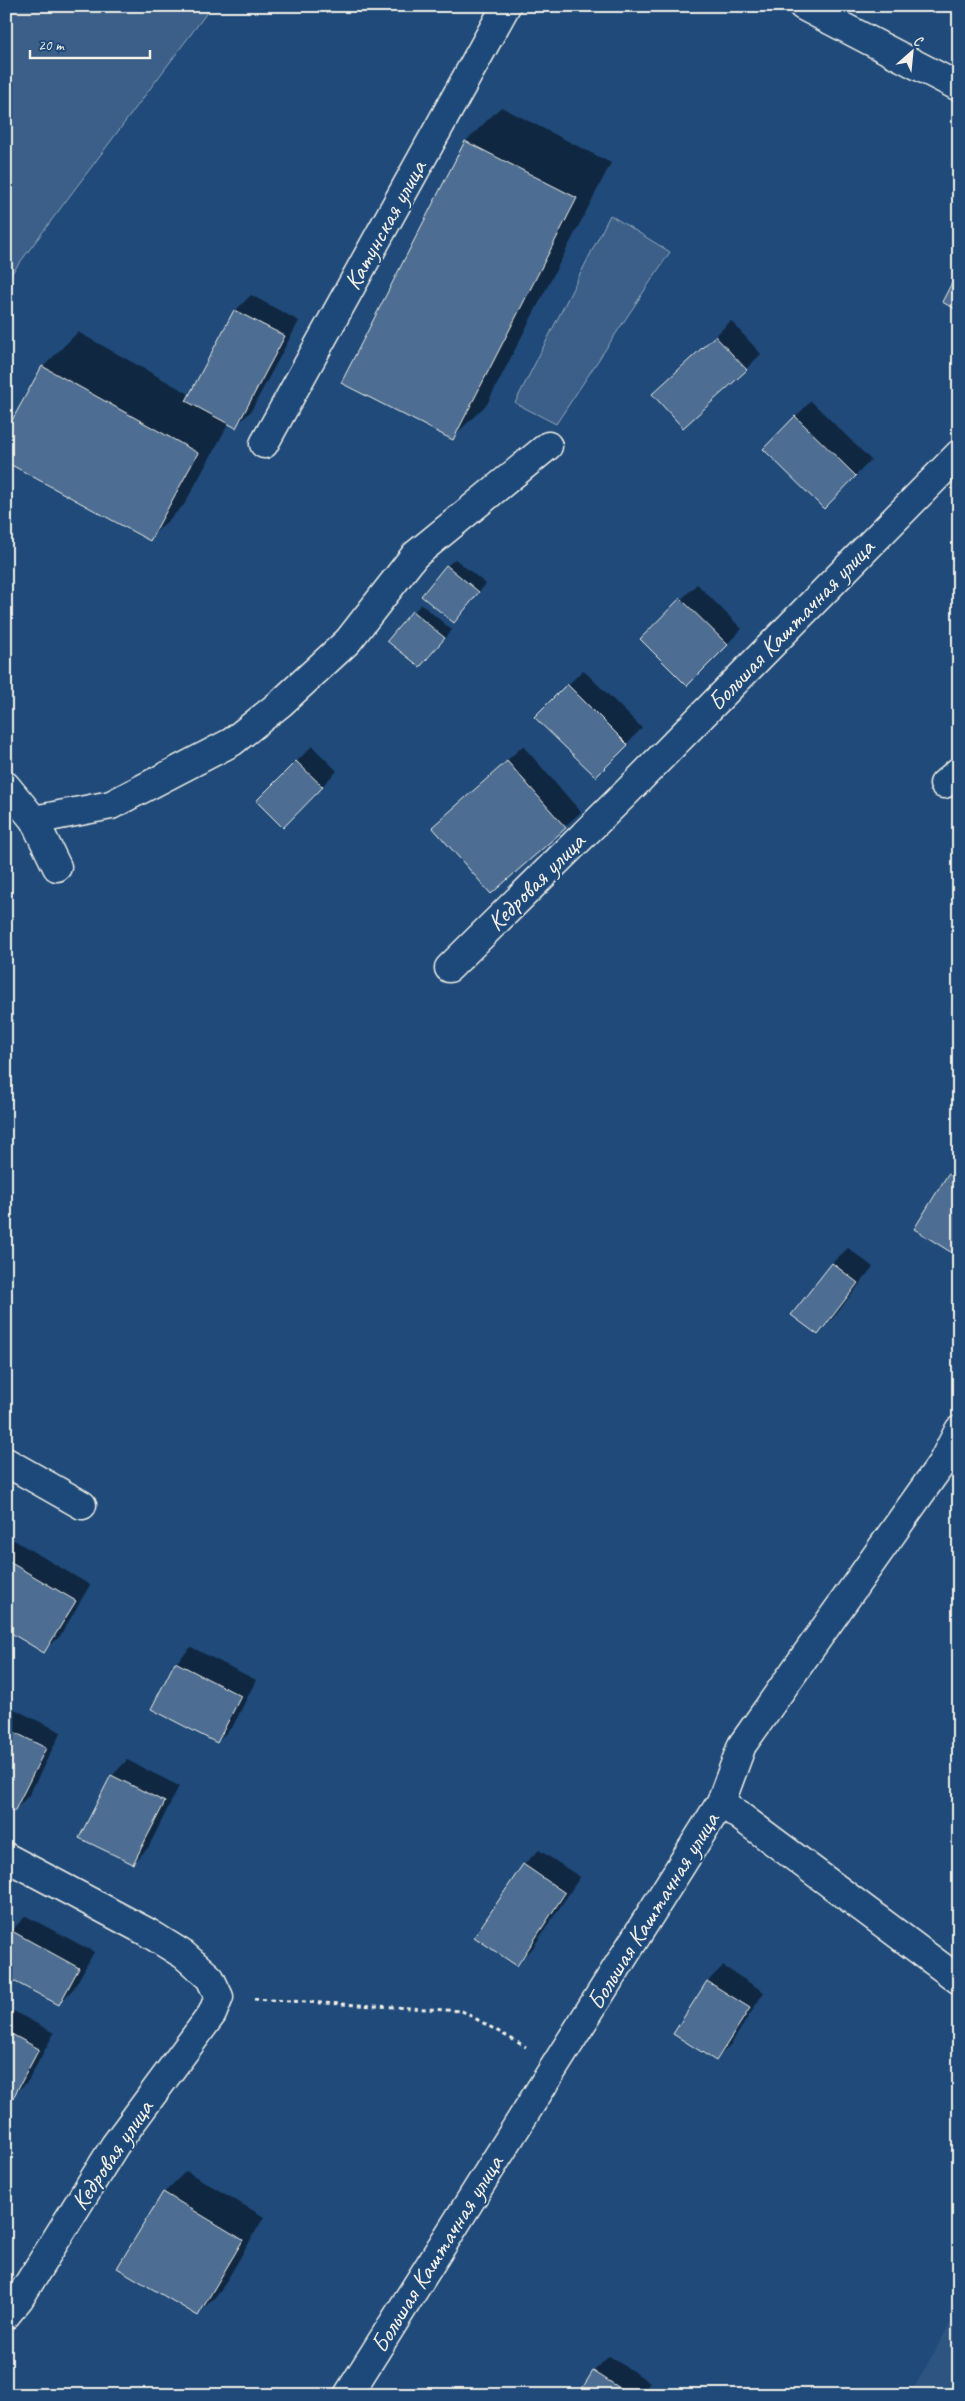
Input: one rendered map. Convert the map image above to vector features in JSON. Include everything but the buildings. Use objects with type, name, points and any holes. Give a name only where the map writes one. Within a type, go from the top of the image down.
[{"type":"street","name":"Катунская улица","points":[[264,444],[506,6]]},
{"type":"street","points":[[803,6],[959,87]]},
{"type":"street","points":[[34,820],[111,805],[232,742],[281,703],[348,641],[415,555],[548,446]]},
{"type":"street","name":"Большая Каштачная улица","points":[[624,795],[959,454]]},
{"type":"street","points":[[6,786],[34,820],[57,867]]},
{"type":"street","name":"Кедровая улица","points":[[449,968],[624,795]]},
{"type":"street","name":"Большая Каштачная улица","points":[[348,2395],[721,1802],[742,1746],[942,1463],[959,1430]]},
{"type":"street","points":[[6,1462],[82,1505]]},
{"type":"street","points":[[721,1802],[959,1980]]},
{"type":"street","points":[[6,1857],[147,1932],[184,1955],[210,1978],[219,1997]]},
{"type":"street","name":"Кедровая улица","points":[[6,2315],[19,2299],[115,2145],[212,2014],[219,1997]]},
{"type":"path","points":[[219,1997],[462,2011],[556,2065]]},
{"type":"shaded area","points":[[6,6],[212,6],[6,281]]},
{"type":"shaded area","points":[[610,215],[670,252],[556,424],[515,403]]},
{"type":"shaded area","points":[[959,2308],[959,2395],[910,2395]]}]
